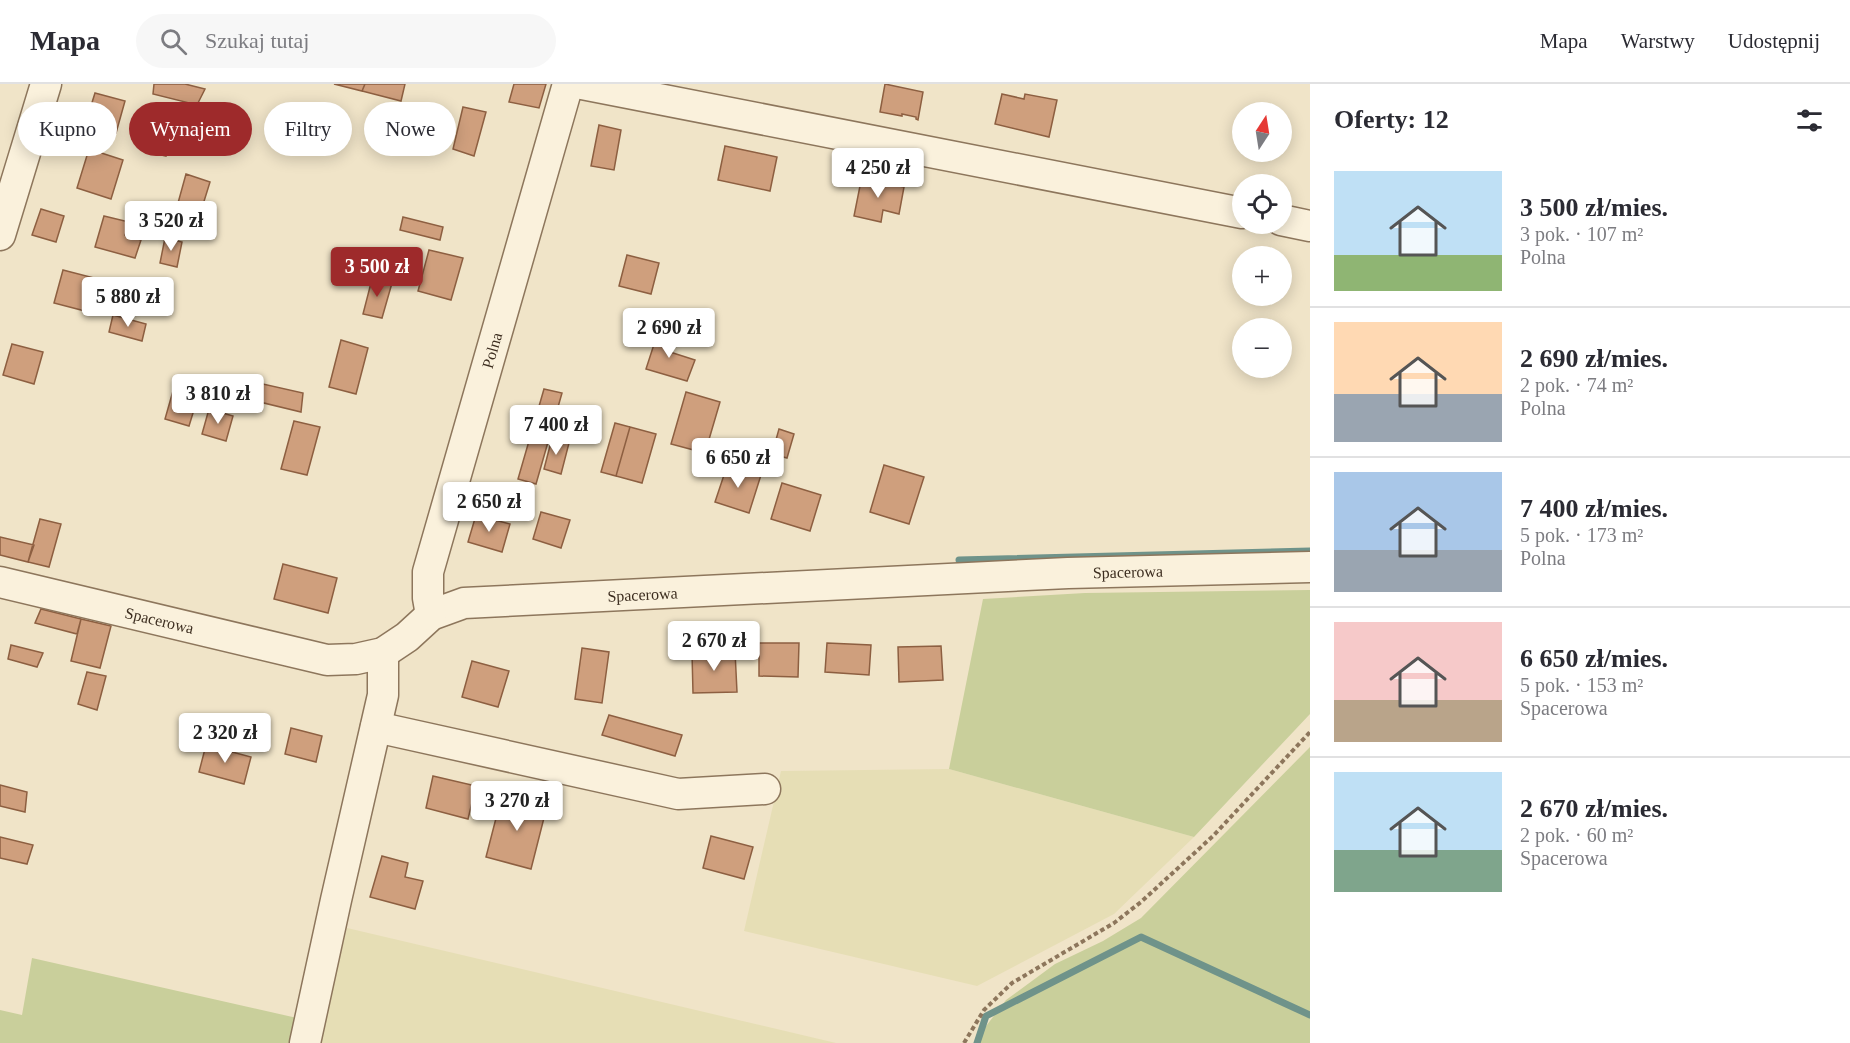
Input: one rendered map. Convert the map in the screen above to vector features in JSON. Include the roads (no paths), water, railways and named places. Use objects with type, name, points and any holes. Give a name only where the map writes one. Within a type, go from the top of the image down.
[{"type":"street","points":[[0,236],[46,84]]},
{"type":"street","name":"Polna","points":[[431,615],[428,598],[428,572],[568,84]]},
{"type":"street","points":[[582,84],[1232,211]]},
{"type":"street","points":[[1292,222],[1310,226]]},
{"type":"street","name":"Spacerowa","points":[[0,582],[327,660],[356,659],[383,653],[407,637],[431,615],[464,603],[1068,573],[1310,567]]},
{"type":"street","points":[[305,1043],[383,695],[383,653]]},
{"type":"street","points":[[376,727],[678,794],[765,789]]},
{"type":"waterway","points":[[959,560],[1310,551]]},
{"type":"waterway","points":[[977,1043],[986,1016],[1141,937],[1310,1015]]}]
